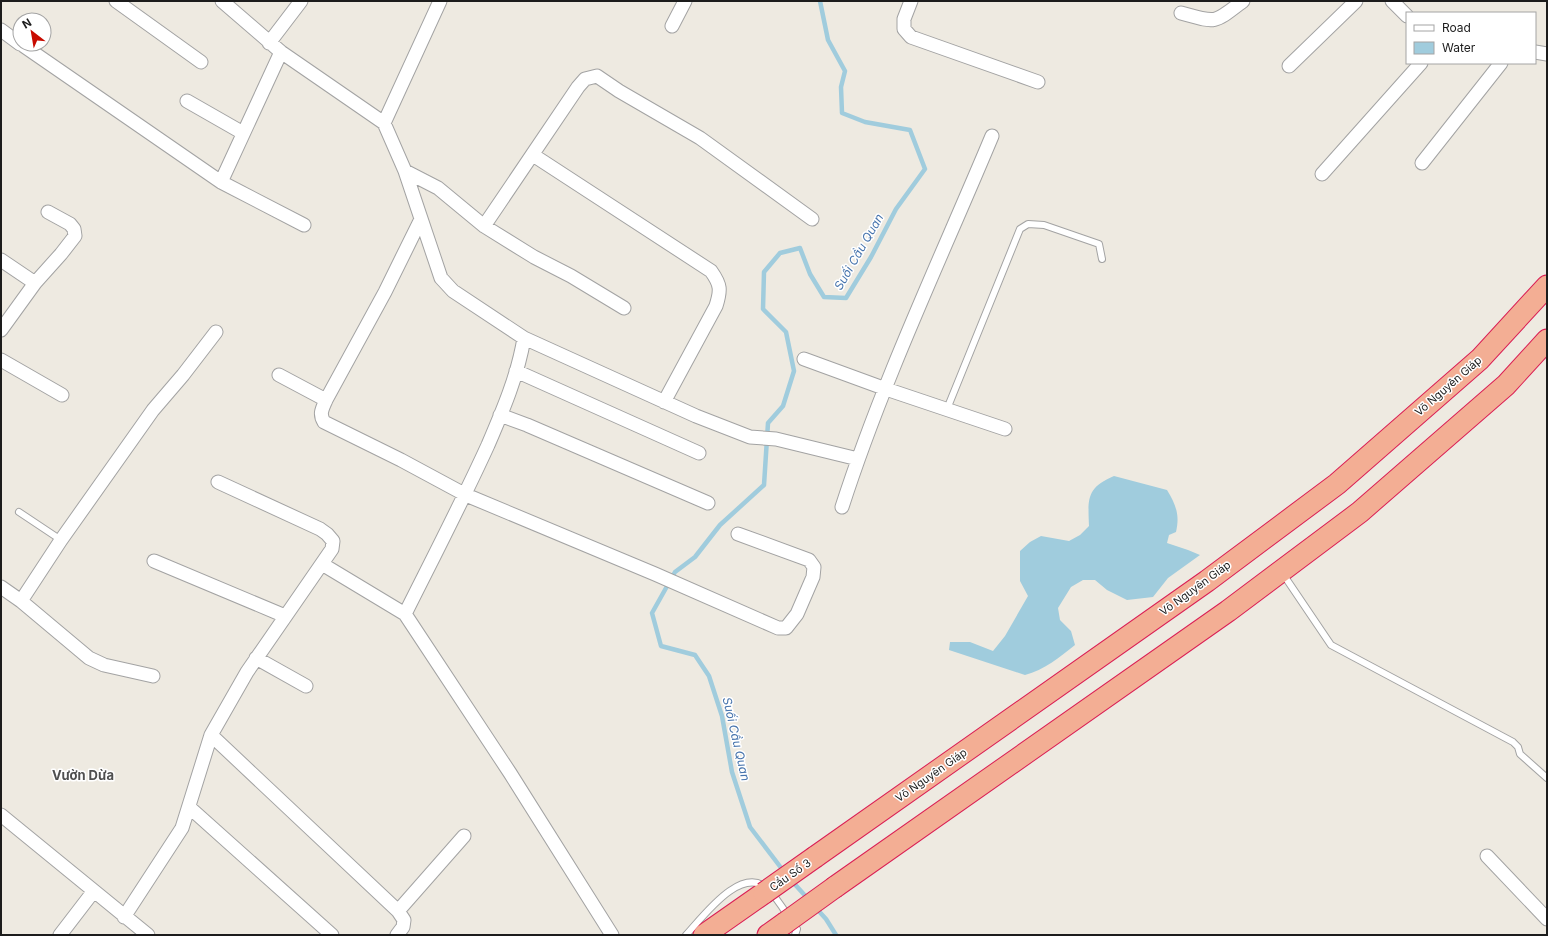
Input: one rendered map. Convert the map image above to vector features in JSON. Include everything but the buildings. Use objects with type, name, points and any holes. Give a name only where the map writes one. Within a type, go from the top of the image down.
[{"type":"highway","name":"Võ Nguyên Giáp","points":[[815,857],[1207,581],[1338,484],[1480,359],[1547,286]]},
{"type":"highway","points":[[768,935],[790,929],[836,887],[1228,611],[1366,507],[1506,384],[1547,340]]},
{"type":"highway","name":"Cầu Số 3","points":[[704,935],[815,857]]},
{"type":"street","points":[[116,1],[201,62]]},
{"type":"street","points":[[222,1],[269,43],[384,123],[405,171],[441,278],[454,291],[524,338],[664,402],[750,437],[776,439],[858,459]]},
{"type":"street","points":[[269,43],[301,1]]},
{"type":"street","points":[[384,123],[440,1]]},
{"type":"street","points":[[672,26],[685,1]]},
{"type":"street","points":[[912,1],[904,19],[904,29],[911,37],[1038,82]]},
{"type":"street","points":[[1180,13],[1210,22],[1222,18],[1243,1]]},
{"type":"street","points":[[1289,66],[1356,1]]},
{"type":"street","points":[[1392,1],[1406,15]]},
{"type":"street","points":[[1,30],[12,38]]},
{"type":"street","points":[[32,52],[221,182],[304,225]]},
{"type":"street","points":[[221,182],[281,52]]},
{"type":"street","points":[[1536,52],[1547,54]]},
{"type":"street","points":[[1322,174],[1420,64]]},
{"type":"street","points":[[1422,163],[1500,64]]},
{"type":"street","points":[[484,226],[578,87],[585,79],[597,76],[619,91],[700,138],[812,219]]},
{"type":"street","points":[[187,101],[243,133]]},
{"type":"street","points":[[842,506],[858,459],[886,389],[992,136]]},
{"type":"street","points":[[533,155],[711,271],[717,280],[721,292],[716,306],[664,402]]},
{"type":"street","points":[[405,171],[438,188],[484,226],[534,257],[571,276],[624,308]]},
{"type":"street","points":[[1,330],[36,283],[75,236],[74,229],[70,224],[48,212]]},
{"type":"street","points":[[421,219],[385,292],[326,400],[321,411],[321,417],[324,422],[401,460],[466,495],[655,574],[778,628],[786,628],[798,614],[813,577],[814,567],[809,560],[738,534]]},
{"type":"street","points":[[1,260],[36,283]]},
{"type":"street","points":[[21,601],[61,540],[153,410],[183,375],[216,332]]},
{"type":"street","points":[[405,614],[466,495],[520,364],[524,338]]},
{"type":"street","points":[[804,359],[886,389],[1005,429]]},
{"type":"street","points":[[1,360],[62,395]]},
{"type":"street","points":[[516,371],[699,453]]},
{"type":"street","points":[[279,375],[326,400]]},
{"type":"street","points":[[500,415],[534,428],[708,503]]},
{"type":"street","points":[[124,917],[182,828],[211,735],[256,658],[332,549],[333,541],[327,534],[218,482]]},
{"type":"street","points":[[154,561],[285,616]]},
{"type":"street","points":[[322,564],[405,614],[497,754],[612,935]]},
{"type":"street","points":[[1,586],[89,658],[104,665],[153,676]]},
{"type":"street","points":[[256,658],[306,686]]},
{"type":"street","points":[[211,735],[398,911],[404,920],[403,927],[397,935]]},
{"type":"street","points":[[189,807],[332,935]]},
{"type":"street","points":[[1,815],[93,892],[148,935]]},
{"type":"street","points":[[398,911],[464,836]]},
{"type":"street","points":[[1487,856],[1547,919]]},
{"type":"street","points":[[60,935],[93,892]]},
{"type":"lane","points":[[948,410],[1020,229],[1028,224],[1044,225],[1099,244],[1102,259]]},
{"type":"lane","points":[[19,512],[61,540]]},
{"type":"lane","points":[[1281,571],[1331,644],[1513,742],[1518,746],[1520,754],[1547,778]]},
{"type":"lane","points":[[686,935],[726,894],[743,884],[752,882],[757,882],[769,890],[796,929],[790,929]]},
{"type":"water","points":[[1114,476],[1167,490],[1175,505],[1178,520],[1176,532],[1169,535],[1167,543],[1200,555],[1168,578],[1153,597],[1127,600],[1107,590],[1095,580],[1083,580],[1071,587],[1058,608],[1060,620],[1071,631],[1075,645],[1052,663],[1032,673],[1025,675],[949,650],[950,642],[970,642],[993,651],[1005,636],[1028,596],[1020,581],[1020,551],[1030,542],[1041,536],[1069,541],[1080,535],[1089,526],[1089,501],[1091,495],[1098,485]]},
{"type":"waterway","name":"Suối Cầu Quan","points":[[785,873],[750,827],[732,772],[722,716],[709,676],[695,655],[661,646],[652,613],[675,572],[695,557],[720,525],[764,485],[768,423],[783,406],[794,371],[786,332],[763,309],[764,272],[780,253],[800,248],[810,274],[824,297],[846,298],[871,257],[896,209],[925,169],[910,130],[865,122],[842,113],[841,87],[845,71],[828,40],[820,1]]},
{"type":"waterway","name":"Suối Cầu Quan","points":[[791,880],[809,900]]},
{"type":"waterway","name":"Suối Cầu Quan","points":[[815,907],[826,919],[836,935]]},
{"type":"district","name":"Vườn Dừa","points":[[83,775]]}]
